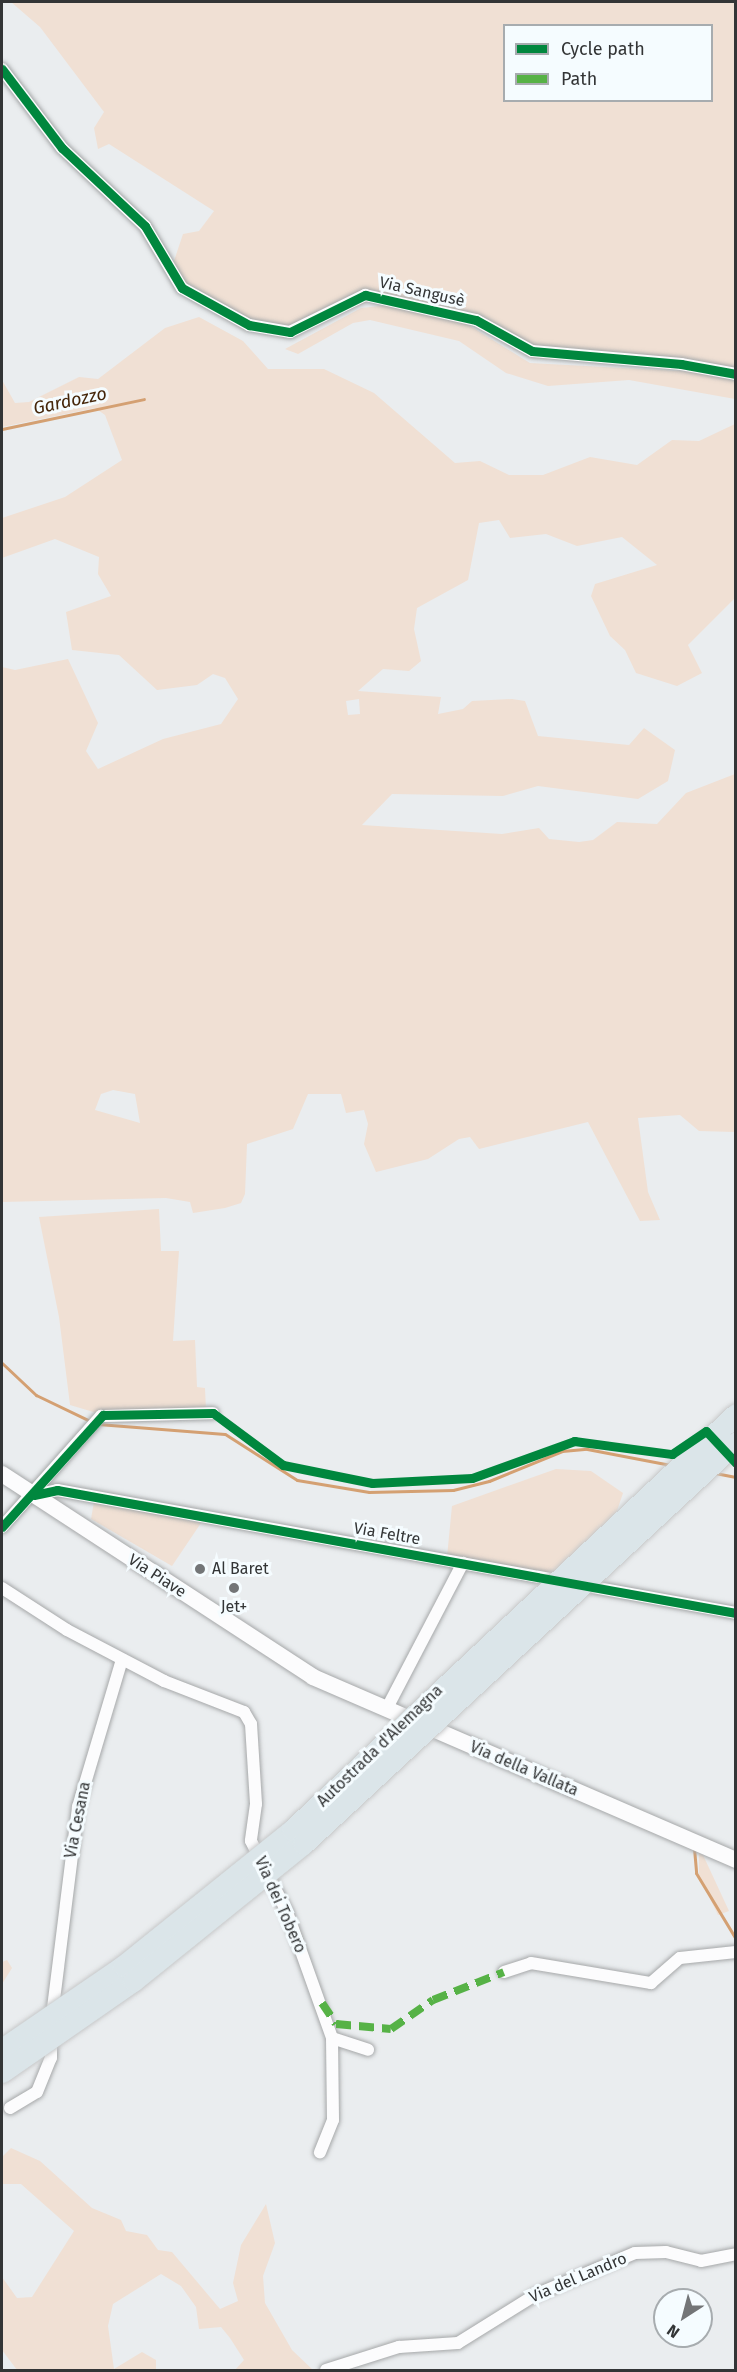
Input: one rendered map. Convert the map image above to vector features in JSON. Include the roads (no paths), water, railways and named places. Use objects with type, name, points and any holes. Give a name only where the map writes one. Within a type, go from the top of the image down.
[{"type":"highway","name":"Autostrada d'Alemagna","points":[[2,2049],[123,1966],[292,1830],[735,1414]]},
{"type":"highway","name":"Autostrada d'Alemagna","points":[[2,2072],[133,1982],[303,1844],[735,1442]]},
{"type":"main road","name":"Via Piave","points":[[2,1474],[313,1677]]},
{"type":"main road","name":"Via della Vallata","points":[[313,1677],[735,1860]]},
{"type":"street","name":"Via Sangusè","points":[[2,69],[62,148],[145,226],[182,288],[249,325],[290,332],[365,295],[476,320],[532,351],[681,364],[735,374]]},
{"type":"street","points":[[2,1527],[34,1495],[99,1419],[213,1413]]},
{"type":"street","name":"Via Feltre","points":[[34,1495],[57,1490],[735,1613]]},
{"type":"street","points":[[386,1710],[463,1563]]},
{"type":"street","points":[[2,1588],[122,1659]]},
{"type":"street","name":"Via dei Tobero","points":[[122,1659],[244,1712],[251,1724],[256,1795],[251,1841],[286,1912],[332,2038],[333,2120],[320,2153]]},
{"type":"street","name":"Via Cesana","points":[[10,2108],[37,2092],[51,2058],[52,1981],[78,1807],[122,1659]]},
{"type":"street","points":[[504,1972],[531,1963],[651,1983],[687,1956],[735,1952]]},
{"type":"street","points":[[332,2038],[368,2050]]},
{"type":"street","name":"Via del Landro","points":[[326,2370],[399,2347],[458,2343],[535,2295],[635,2253],[666,2252],[701,2261],[735,2254]]},
{"type":"waterway","name":"Gardozzo","points":[[2,429],[144,399]]},
{"type":"waterway","points":[[2,1363],[36,1395],[92,1422]]},
{"type":"waterway","points":[[98,1424],[225,1434],[297,1480],[369,1492],[453,1490],[489,1481],[562,1451],[587,1449],[670,1465]]},
{"type":"waterway","points":[[715,1473],[736,1477]]},
{"type":"waterway","points":[[694,1848],[696,1873],[736,1939]]},
{"type":"place","name":"Al Baret","points":[[200,1569]]},
{"type":"place","name":"Jet+","points":[[234,1588]]}]
